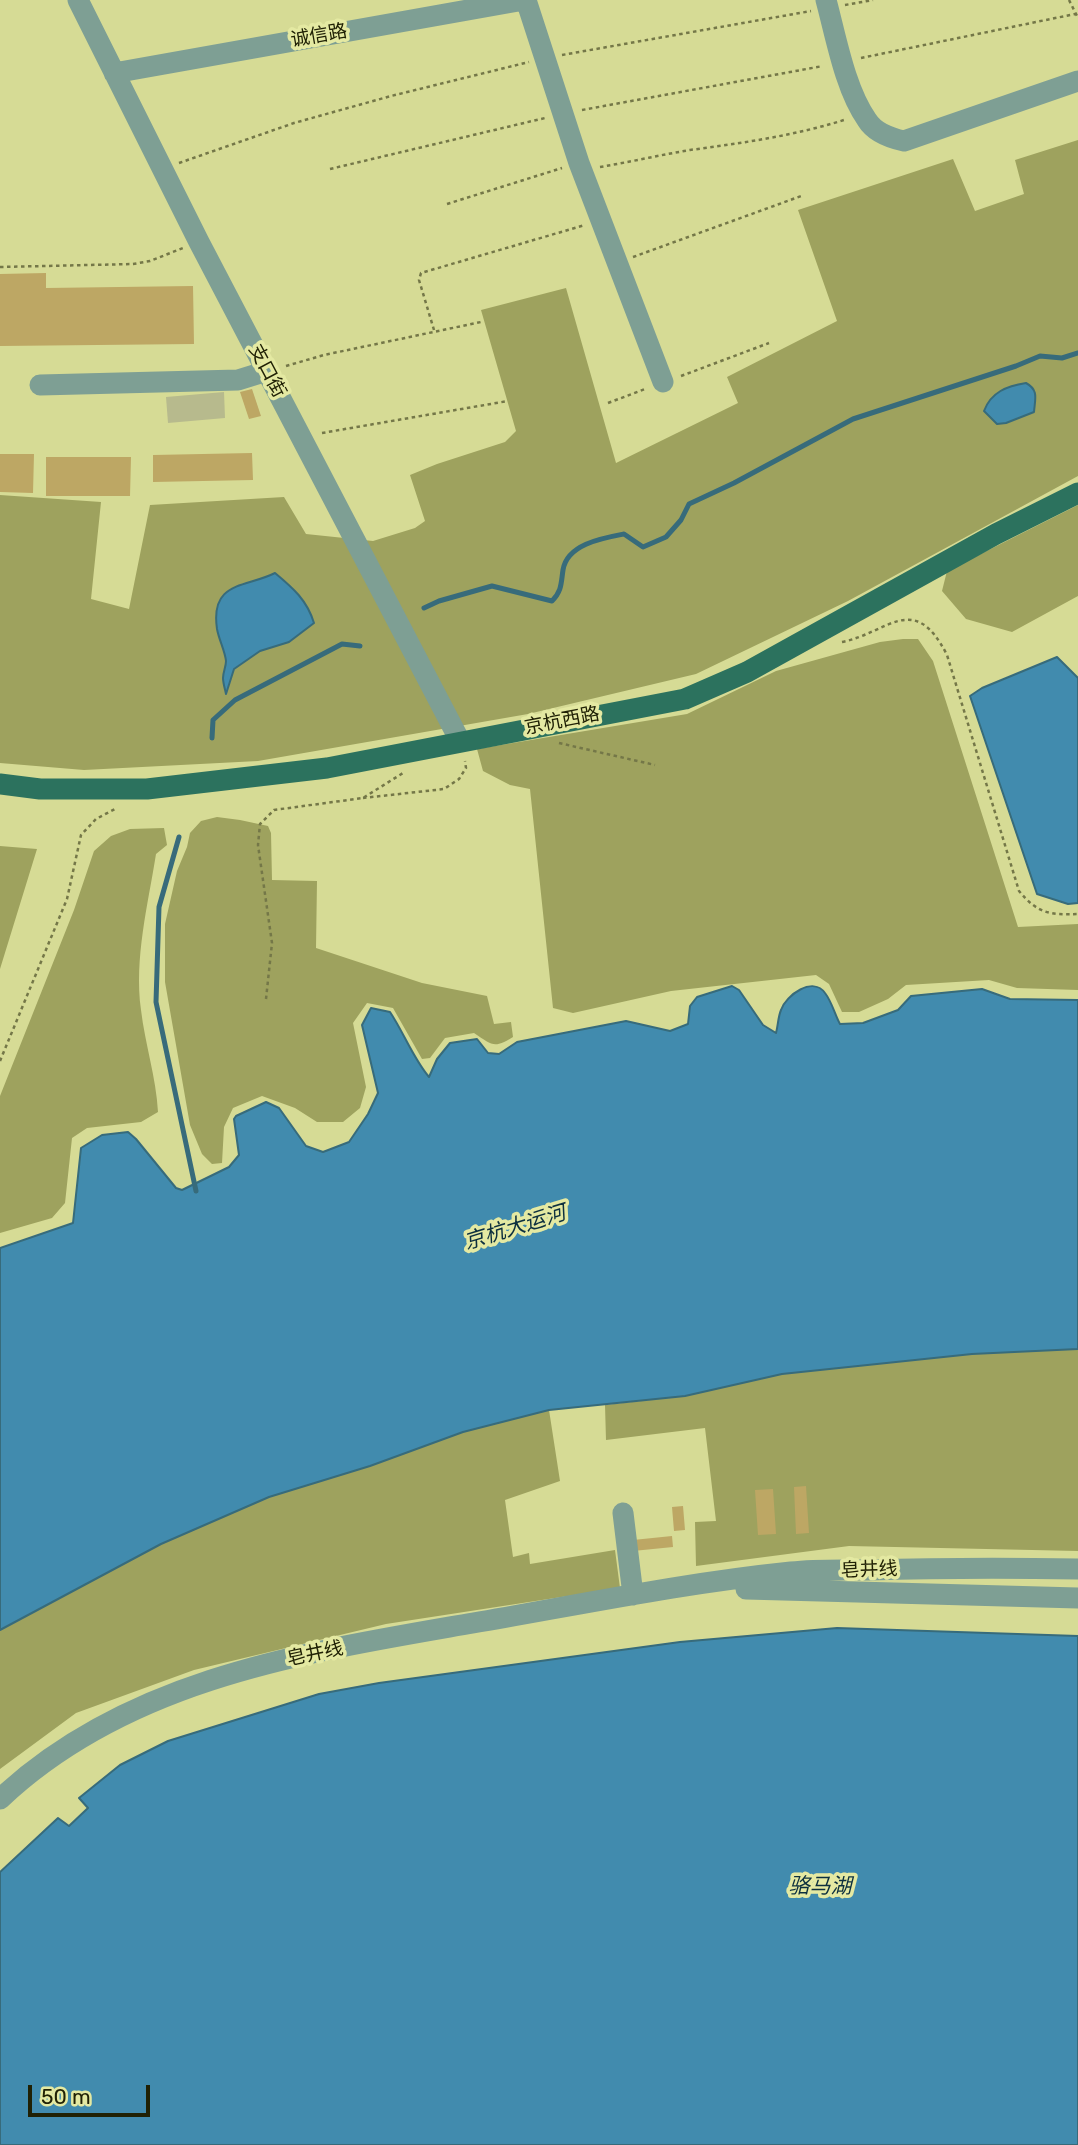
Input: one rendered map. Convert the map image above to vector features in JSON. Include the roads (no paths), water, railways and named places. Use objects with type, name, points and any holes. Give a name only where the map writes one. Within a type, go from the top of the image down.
[{"type":"main road","name":"京杭西路","points":[[0,784],[40,789],[147,789],[327,768],[685,699],[747,672],[996,534],[1078,493]]},
{"type":"street","name":"支口街","points":[[78,0],[199,242],[460,741]]},
{"type":"street","name":"诚信路","points":[[114,73],[525,0]]},
{"type":"street","points":[[525,0],[580,167],[663,382]]},
{"type":"street","points":[[827,4],[844,62],[867,122],[880,133],[904,141],[1078,80]]},
{"type":"street","points":[[40,385],[238,380],[267,371]]},
{"type":"street","points":[[623,1513],[633,1595]]},
{"type":"street","name":"皂井线","points":[[0,1799],[64,1746],[120,1716],[190,1686],[243,1669],[386,1639],[660,1590],[792,1572],[946,1567],[1078,1569]]},
{"type":"street","name":"皂井线","points":[[660,1590],[768,1589],[1078,1598]]},
{"type":"water","points":[[1026,383],[1035,392],[1034,412],[997,424],[984,411],[991,399],[1001,391]]},
{"type":"water","points":[[275,573],[303,601],[314,623],[289,642],[260,651],[234,669],[226,694],[223,678],[226,661],[217,629],[216,613],[219,602],[224,594],[232,589]]},
{"type":"water","points":[[1057,657],[1078,678],[1078,903],[1068,904],[1037,894],[970,696],[982,688]]},
{"type":"water","name":"京杭大运河","points":[[732,986],[739,990],[763,1025],[776,1033],[780,1013],[788,999],[800,990],[814,986],[820,988],[830,1000],[840,1024],[863,1023],[898,1010],[911,996],[982,989],[1010,999],[1078,1000],[1078,1349],[972,1354],[782,1374],[685,1396],[549,1410],[463,1432],[370,1466],[269,1497],[161,1544],[0,1630],[0,1248],[73,1223],[81,1148],[102,1135],[128,1132],[176,1188],[182,1190],[229,1167],[239,1155],[234,1119],[266,1102],[279,1108],[306,1146],[323,1152],[349,1142],[378,1093],[362,1025],[371,1008],[390,1012],[429,1077],[437,1059],[450,1043],[477,1039],[488,1053],[499,1054],[517,1042],[626,1021],[670,1031],[688,1024],[690,1006],[697,997]]},
{"type":"water","name":"骆马湖","points":[[837,1628],[1078,1636],[1078,2145],[0,2145],[0,1872],[58,1818],[69,1826],[88,1808],[79,1798],[120,1765],[168,1741],[319,1694],[379,1683],[680,1642]]},
{"type":"waterway","points":[[424,608],[492,586],[552,601],[559,590],[566,561],[571,554],[587,544],[624,534],[643,547],[666,537],[681,520],[689,504],[853,419],[1040,356],[1062,358],[1078,353]]},
{"type":"waterway","points":[[212,738],[213,720],[235,700],[342,644],[360,646]]},
{"type":"waterway","points":[[179,837],[159,907],[156,1002],[196,1191]]}]
